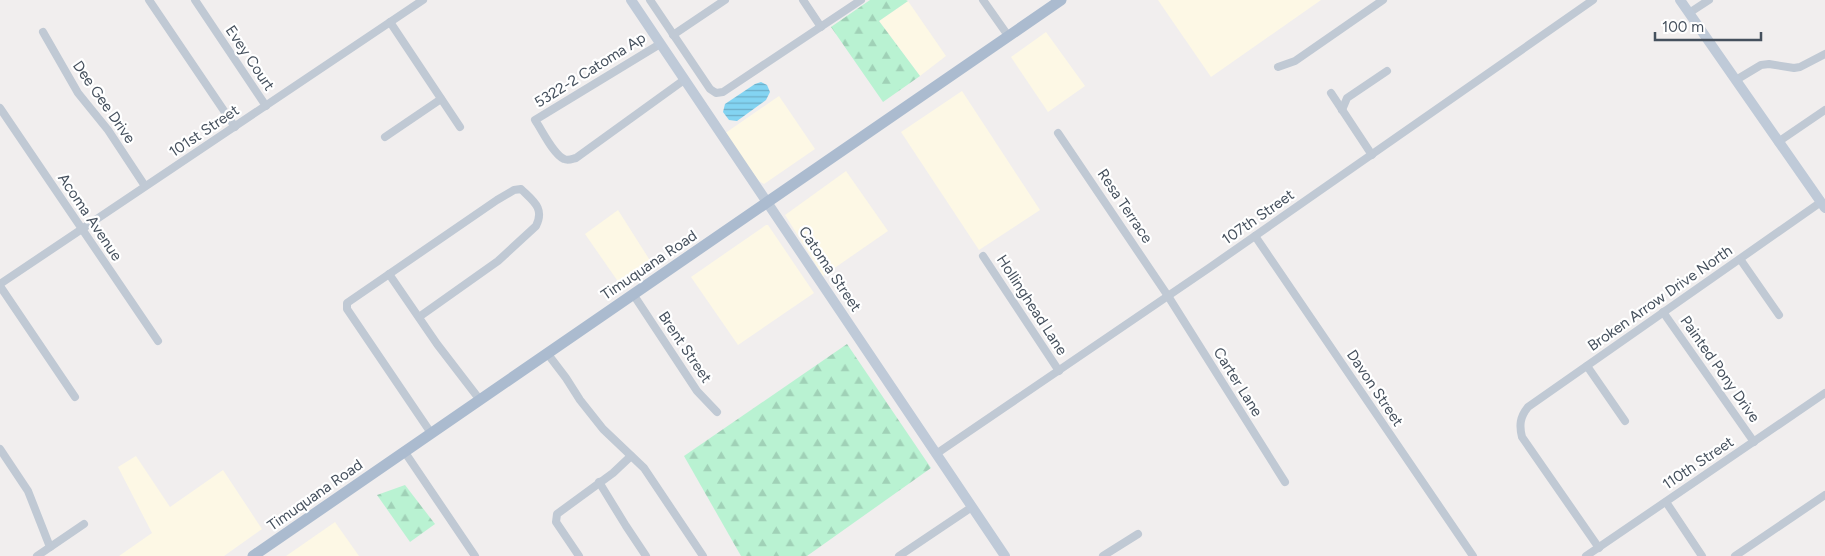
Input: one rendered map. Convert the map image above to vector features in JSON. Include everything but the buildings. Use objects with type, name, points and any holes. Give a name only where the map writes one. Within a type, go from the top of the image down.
[{"type":"main road","name":"Timuquana Road","points":[[253,556],[1062,0]]},
{"type":"street","points":[[149,0],[235,127]]},
{"type":"street","name":"Evey Court","points":[[195,0],[266,106]]},
{"type":"street","name":"101st Street","points":[[0,285],[423,0]]},
{"type":"street","name":"Catoma Street","points":[[630,0],[1005,556]]},
{"type":"street","points":[[650,0],[710,89],[716,93],[723,92],[861,0]]},
{"type":"street","points":[[673,35],[724,0]]},
{"type":"street","points":[[803,0],[821,27]]},
{"type":"street","points":[[983,0],[1008,37]]},
{"type":"street","points":[[1278,67],[1295,61],[1383,0]]},
{"type":"street","name":"107th Street","points":[[936,454],[1255,236],[1593,0]]},
{"type":"street","points":[[1680,0],[1823,205]]},
{"type":"street","points":[[1689,13],[1709,0]]},
{"type":"street","points":[[390,22],[460,127]]},
{"type":"street","name":"Dee Gee Drive","points":[[43,32],[78,93],[108,130],[145,186]]},
{"type":"street","name":"5322-2 Catoma Ap","points":[[660,44],[535,120],[558,155],[568,160],[576,158],[684,80]]},
{"type":"street","points":[[1736,80],[1762,65],[1769,64],[1786,68],[1800,68],[1825,54]]},
{"type":"street","points":[[1342,110],[1347,98],[1387,71]]},
{"type":"street","points":[[1331,93],[1372,155]]},
{"type":"street","points":[[385,137],[441,99]]},
{"type":"street","name":"Acoma Avenue","points":[[0,108],[158,341]]},
{"type":"street","points":[[1778,142],[1825,110]]},
{"type":"street","name":"Resa Terrace","points":[[1058,133],[1168,296]]},
{"type":"street","points":[[419,317],[498,261],[536,226],[540,214],[535,204],[521,189],[514,190],[347,302],[346,306],[431,433]]},
{"type":"street","name":"Broken Arrow Drive North","points":[[1599,548],[1525,443],[1520,430],[1520,421],[1523,414],[1528,407],[1663,312],[1823,205]]},
{"type":"street","name":"Davon Street","points":[[1255,236],[1473,556]]},
{"type":"street","name":"Hollinghead Lane","points":[[983,256],[1058,370]]},
{"type":"street","points":[[1740,259],[1780,315]]},
{"type":"street","points":[[389,274],[480,400]]},
{"type":"street","points":[[0,285],[75,397]]},
{"type":"street","name":"Brent Street","points":[[633,294],[697,391],[717,412]]},
{"type":"street","name":"Carter Lane","points":[[1168,296],[1285,482]]},
{"type":"street","name":"Painted Pony Drive","points":[[1663,312],[1754,442]]},
{"type":"street","points":[[547,353],[603,429],[644,468],[703,556]]},
{"type":"street","points":[[1587,366],[1625,421]]},
{"type":"street","name":"110th Street","points":[[1586,556],[1825,393]]},
{"type":"street","points":[[0,449],[28,491],[50,547]]},
{"type":"street","points":[[404,451],[475,556]]},
{"type":"street","points":[[579,556],[556,522],[557,514],[613,473],[631,456]]},
{"type":"street","points":[[599,482],[646,556]]},
{"type":"street","points":[[1735,556],[1825,495]]},
{"type":"street","points":[[1666,502],[1702,556]]},
{"type":"street","points":[[899,556],[972,507]]},
{"type":"street","points":[[37,556],[84,524]]},
{"type":"street","points":[[1104,556],[1138,534]]},
{"type":"shaded area","points":[[1158,0],[1321,0],[1211,77]]},
{"type":"shaded area","points":[[908,1],[946,56],[920,76],[879,21]]},
{"type":"shaded area","points":[[1046,32],[1085,86],[1048,112],[1011,57]]},
{"type":"shaded area","points":[[962,91],[1040,210],[979,250],[901,132]]},
{"type":"shaded area","points":[[779,96],[815,149],[764,184],[759,181],[724,134]]},
{"type":"shaded area","points":[[846,171],[888,231],[823,276],[785,215]]},
{"type":"shaded area","points":[[618,210],[651,262],[619,283],[585,234]]},
{"type":"shaded area","points":[[768,225],[814,293],[738,345],[691,277]]},
{"type":"shaded area","points":[[136,456],[170,507],[223,470],[262,529],[224,556],[119,556],[152,533],[118,467]]},
{"type":"shaded area","points":[[335,522],[359,556],[286,556]]},
{"type":"green space","points":[[870,0],[908,1],[879,21],[920,76],[883,102],[831,27]]},
{"type":"green space","points":[[847,344],[931,468],[807,556],[741,556],[684,456]]},
{"type":"green space","points":[[405,485],[435,524],[410,542],[377,495]]},
{"type":"water","points":[[761,82],[767,85],[770,92],[766,100],[737,121],[729,120],[723,112],[725,104]]}]
